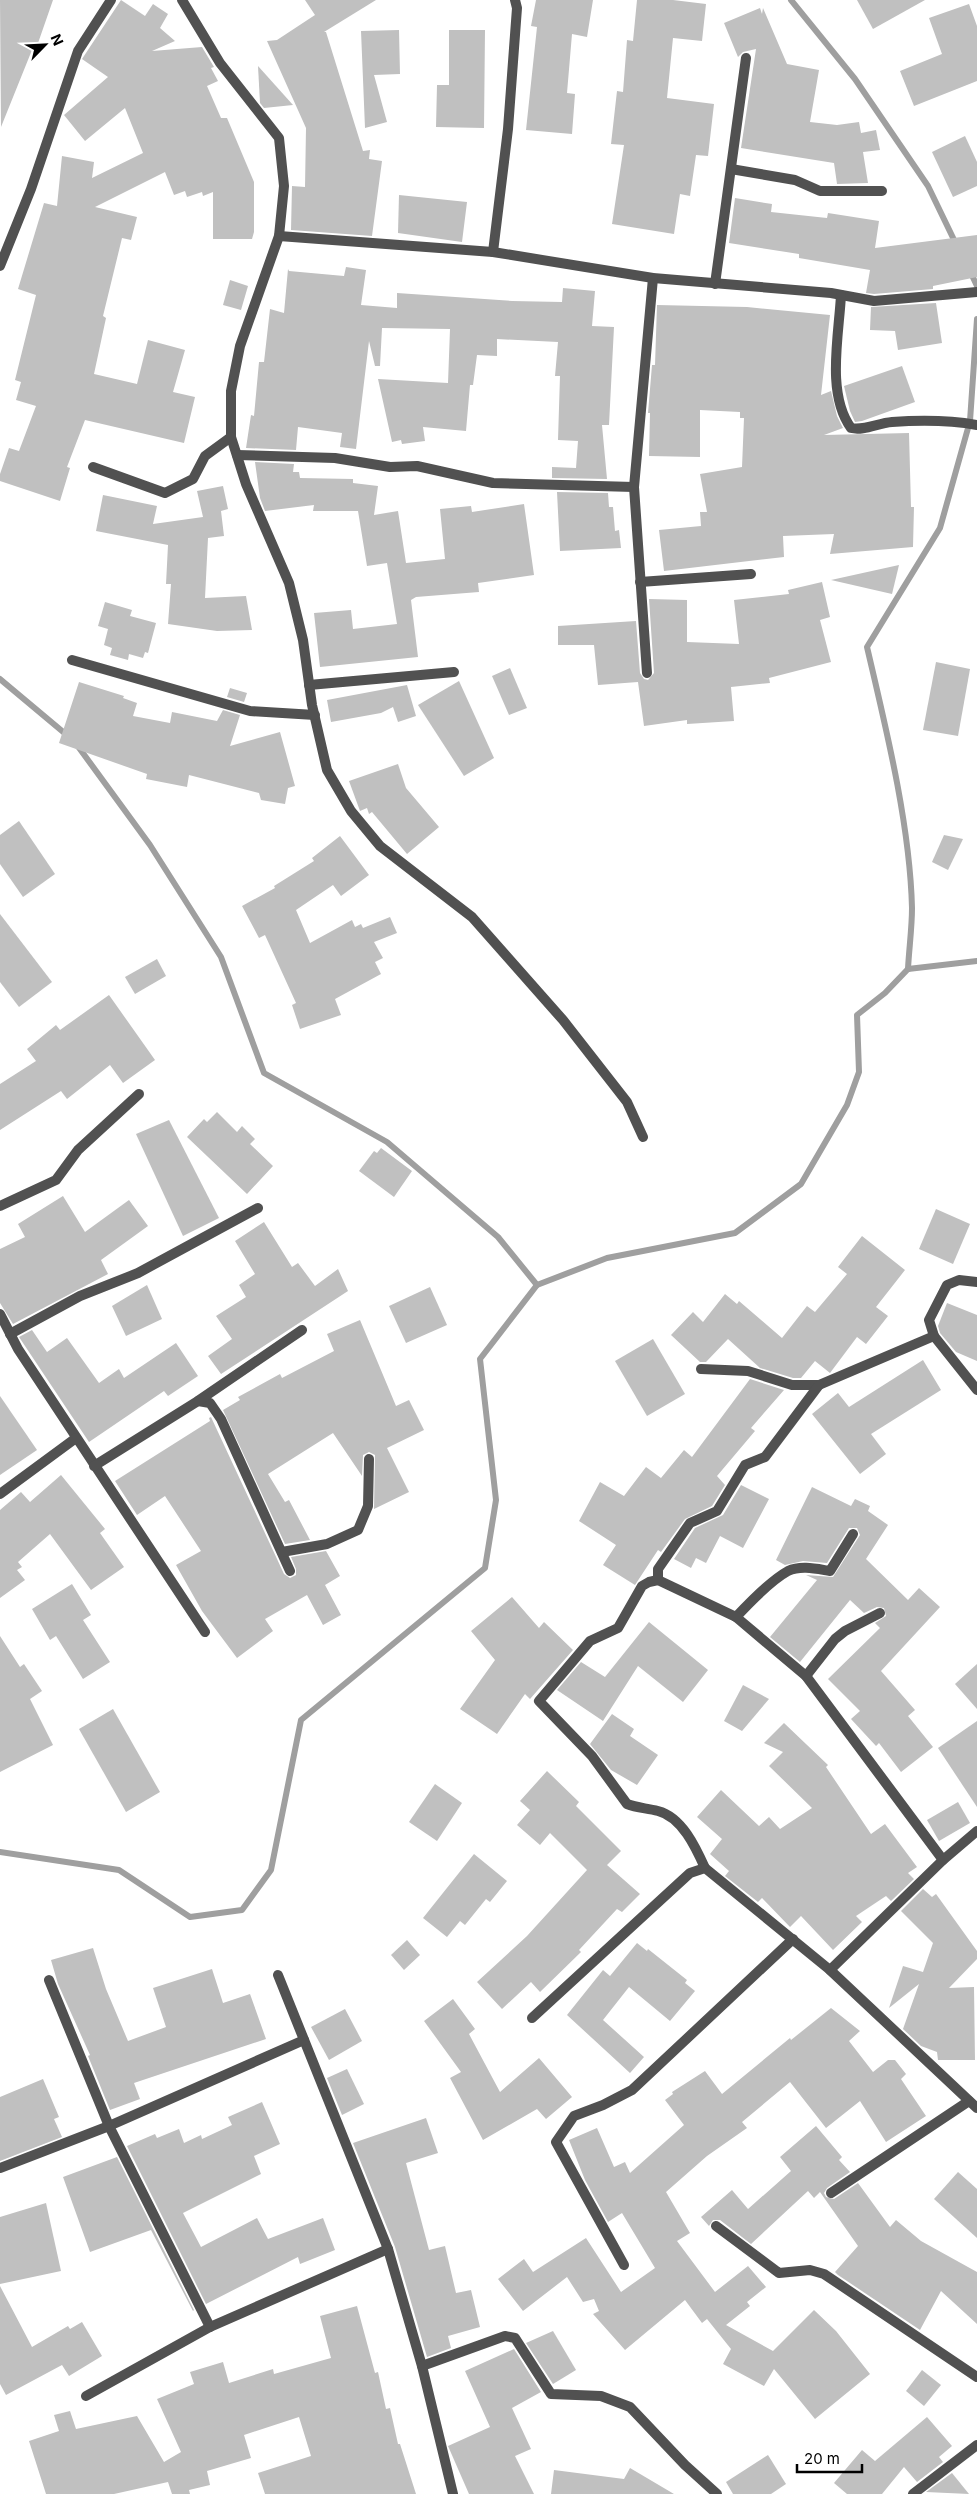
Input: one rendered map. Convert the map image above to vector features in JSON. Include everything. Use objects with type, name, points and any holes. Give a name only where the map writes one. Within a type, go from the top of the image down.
[{"type":"street","points":[[0,266],[32,189],[78,52],[111,0]]},
{"type":"street","points":[[182,0],[220,63],[279,138],[284,186],[279,236],[240,346],[230,391],[231,436],[246,484],[289,582],[303,640],[314,715],[327,770],[351,811],[380,846],[478,924],[569,1027],[627,1102],[644,1137]]},
{"type":"street","points":[[493,252],[508,129],[517,8],[515,0]]},
{"type":"street","points":[[715,284],[746,58]]},
{"type":"street","points":[[731,169],[795,180],[820,192],[882,191]]},
{"type":"street","points":[[279,236],[493,252],[653,278],[841,295],[874,301],[977,292]]},
{"type":"street","points":[[647,673],[634,487],[653,278]]},
{"type":"street","points":[[841,295],[836,377],[838,404],[851,428],[859,430],[890,422],[950,420],[977,425]]},
{"type":"street","points":[[93,467],[165,493],[193,480],[205,456],[231,436]]},
{"type":"street","points":[[236,455],[335,458],[390,467],[417,466],[494,483],[634,487]]},
{"type":"street","points":[[640,582],[751,574]]},
{"type":"street","points":[[72,660],[250,711],[314,715]]},
{"type":"street","points":[[309,685],[454,672]]},
{"type":"street","points":[[0,1206],[56,1180],[78,1150],[139,1094]]},
{"type":"street","points":[[10,1334],[80,1296],[138,1273],[258,1208]]},
{"type":"street","points":[[977,1282],[959,1280],[947,1285],[929,1320],[934,1336],[977,1390]]},
{"type":"street","points":[[0,1314],[10,1334],[94,1466],[205,1632]]},
{"type":"street","points":[[94,1466],[198,1401],[302,1330]]},
{"type":"street","points":[[701,1369],[748,1372],[792,1385],[819,1385],[934,1336]]},
{"type":"street","points":[[658,1580],[658,1569],[690,1523],[717,1511],[745,1465],[765,1457],[819,1385]]},
{"type":"street","points":[[198,1401],[210,1402],[222,1419],[290,1571]]},
{"type":"street","points":[[0,1494],[76,1438]]},
{"type":"street","points":[[282,1552],[327,1544],[358,1530],[368,1506],[369,1459]]},
{"type":"street","points":[[736,1617],[751,1600],[789,1571],[810,1567],[830,1571],[853,1534]]},
{"type":"street","points":[[943,1860],[806,1676],[736,1617],[658,1580],[642,1586],[618,1628],[590,1641],[539,1701],[592,1756],[627,1804],[659,1811],[672,1818],[693,1844],[705,1868],[830,1970],[977,2108]]},
{"type":"street","points":[[806,1676],[835,1639],[845,1630],[880,1613]]},
{"type":"street","points":[[830,1970],[943,1860],[977,1831]]},
{"type":"street","points":[[532,2018],[690,1873],[705,1868]]},
{"type":"street","points":[[624,2266],[556,2142],[574,2116],[603,2105],[632,2090],[793,1939]]},
{"type":"street","points":[[278,1975],[388,2249],[422,2366],[453,2494]]},
{"type":"street","points":[[49,1980],[109,2126],[210,2327]]},
{"type":"street","points":[[0,2168],[109,2126],[304,2040]]},
{"type":"street","points":[[830,2193],[969,2101]]},
{"type":"street","points":[[716,2226],[779,2273],[810,2270],[824,2274],[977,2377]]},
{"type":"street","points":[[86,2396],[210,2327],[388,2249]]},
{"type":"street","points":[[422,2366],[505,2336],[515,2338],[551,2394],[601,2396],[630,2406],[685,2465],[717,2494]]},
{"type":"street","points":[[913,2494],[977,2445]]},
{"type":"building","points":[[0,0],[53,0],[37,46],[34,45],[1,127]]},
{"type":"building","points":[[121,0],[145,16],[153,4],[168,14],[160,28],[175,41],[152,51],[202,47],[214,67],[211,68],[218,81],[207,86],[221,118],[227,118],[254,182],[254,232],[252,239],[213,239],[213,192],[203,196],[202,192],[187,197],[185,191],[174,195],[165,172],[95,207],[137,217],[131,240],[122,238],[103,316],[106,318],[94,374],[137,384],[148,340],[185,350],[173,392],[195,397],[184,443],[85,420],[67,467],[70,468],[60,501],[0,481],[0,474],[9,448],[19,451],[36,406],[16,400],[21,382],[15,380],[36,295],[18,289],[44,203],[57,206],[62,156],[94,162],[92,178],[143,153],[125,108],[85,141],[64,115],[108,77],[82,59]]},
{"type":"building","points":[[305,0],[376,0],[324,32],[326,32],[363,151],[370,150],[369,159],[382,161],[372,236],[291,230],[292,186],[305,187],[306,128],[267,41],[277,40],[315,15]]},
{"type":"building","points":[[536,0],[593,0],[587,37],[572,34],[567,93],[575,94],[572,134],[526,130],[537,27],[531,26]]},
{"type":"building","points":[[637,0],[673,0],[706,4],[702,41],[673,38],[667,98],[714,104],[708,156],[696,155],[690,196],[680,194],[674,234],[612,224],[624,145],[611,144],[617,91],[623,92],[627,40],[633,41]]},
{"type":"building","points":[[857,0],[925,0],[873,29]]},
{"type":"building","points":[[969,4],[977,26],[977,81],[914,106],[900,71],[942,54],[929,18]]},
{"type":"building","points":[[760,8],[762,14],[763,8],[787,64],[819,70],[810,122],[837,125],[859,122],[861,133],[876,130],[880,150],[863,152],[868,183],[837,184],[834,163],[741,148],[756,49],[743,52],[738,57],[724,23]]},
{"type":"building","points":[[399,30],[400,74],[374,75],[387,122],[365,128],[361,31]]},
{"type":"building","points":[[449,30],[485,30],[484,128],[436,127],[437,85],[449,85]]},
{"type":"building","points":[[258,66],[293,105],[264,108],[260,103]]},
{"type":"building","points":[[965,136],[977,162],[977,186],[953,197],[932,152]]},
{"type":"building","points":[[399,195],[467,202],[462,242],[398,233]]},
{"type":"building","points":[[735,198],[772,204],[771,212],[827,218],[828,213],[879,221],[875,248],[977,235],[977,277],[933,286],[933,289],[866,293],[870,270],[799,258],[799,254],[729,243]]},
{"type":"building","points":[[346,267],[366,270],[361,305],[397,308],[397,293],[512,301],[562,302],[563,288],[595,291],[592,326],[614,327],[609,425],[602,425],[607,479],[552,478],[552,467],[576,468],[578,441],[558,440],[560,376],[555,376],[558,342],[497,339],[497,356],[477,355],[473,385],[470,385],[466,431],[423,427],[425,441],[402,444],[401,440],[392,442],[378,379],[448,383],[450,329],[382,328],[380,366],[375,366],[369,341],[356,449],[340,447],[342,433],[298,427],[296,450],[246,448],[251,415],[254,416],[259,362],[264,362],[270,309],[284,313],[288,269],[289,271],[344,276]]},
{"type":"building","points":[[230,280],[248,286],[241,310],[223,305]]},
{"type":"building","points":[[936,303],[942,343],[898,350],[895,331],[870,330],[871,307]]},
{"type":"building","points":[[657,305],[747,307],[830,315],[821,395],[831,391],[837,416],[843,428],[824,435],[909,433],[911,507],[914,507],[913,547],[830,554],[834,534],[783,536],[784,557],[664,571],[659,530],[701,526],[700,512],[707,512],[700,474],[742,467],[744,418],[740,418],[740,412],[700,410],[700,457],[649,456],[650,413],[648,413],[652,365],[655,365]]},
{"type":"building","points":[[902,366],[915,402],[855,422],[850,411],[844,386]]},
{"type":"building","points":[[255,462],[294,464],[293,472],[299,472],[300,478],[353,479],[353,483],[378,486],[374,515],[398,511],[406,563],[445,559],[440,509],[471,506],[472,512],[524,504],[534,575],[478,583],[479,592],[416,597],[411,600],[418,657],[320,667],[314,613],[351,610],[353,629],[397,624],[387,563],[367,566],[358,511],[313,511],[314,505],[265,511],[260,498]]},
{"type":"building","points":[[223,486],[228,509],[221,511],[224,536],[208,538],[205,598],[246,596],[252,630],[217,631],[168,624],[171,584],[166,584],[168,545],[96,531],[103,495],[157,506],[153,524],[203,517],[197,491]]},
{"type":"building","points":[[557,492],[608,493],[609,507],[613,507],[615,531],[619,530],[621,548],[560,551]]},
{"type":"building","points":[[899,565],[892,594],[831,580]]},
{"type":"building","points":[[822,582],[830,617],[820,620],[831,662],[769,678],[770,683],[731,687],[734,721],[687,724],[687,720],[644,726],[638,682],[598,685],[594,645],[558,645],[558,626],[636,621],[640,673],[644,679],[648,680],[654,673],[649,599],[687,600],[687,642],[739,644],[734,600],[789,594],[788,590]]},
{"type":"building","points":[[105,602],[132,610],[130,616],[156,623],[148,653],[145,652],[143,658],[129,654],[128,660],[110,655],[112,648],[104,645],[108,629],[98,626]]},
{"type":"building","points":[[936,662],[970,669],[958,736],[923,730]]},
{"type":"building","points":[[510,668],[527,708],[509,715],[492,676]]},
{"type":"building","points":[[459,681],[494,758],[464,776],[418,705]]},
{"type":"building","points":[[79,682],[124,696],[123,698],[137,703],[133,716],[170,723],[172,712],[217,721],[223,710],[240,715],[230,746],[280,732],[295,786],[288,788],[285,804],[261,800],[259,793],[189,775],[187,787],[146,779],[147,774],[59,743]]},
{"type":"building","points":[[407,685],[416,716],[398,722],[393,707],[381,713],[331,722],[327,700]]},
{"type":"building","points":[[230,688],[247,693],[244,702],[227,697]]},
{"type":"building","points":[[398,764],[406,788],[439,827],[407,854],[372,812],[369,814],[367,808],[360,811],[349,781]]},
{"type":"building","points":[[19,821],[55,874],[23,897],[0,864],[0,835]]},
{"type":"building","points":[[944,835],[963,839],[948,870],[932,862]]},
{"type":"building","points":[[340,836],[369,875],[341,896],[333,885],[296,910],[310,943],[352,920],[355,927],[361,924],[363,928],[390,917],[397,933],[374,942],[383,958],[375,962],[381,974],[335,999],[341,1015],[300,1029],[292,1005],[296,1003],[265,935],[259,938],[242,906],[275,888],[274,886],[314,861],[312,858]]},
{"type":"building","points":[[0,914],[52,982],[19,1007],[0,982]]},
{"type":"building","points":[[157,959],[166,976],[135,994],[125,977]]},
{"type":"building","points":[[109,995],[155,1060],[123,1083],[110,1065],[67,1099],[61,1091],[0,1130],[0,1084],[36,1061],[27,1049],[56,1025],[60,1030]]},
{"type":"building","points":[[217,1112],[237,1132],[242,1126],[255,1139],[250,1144],[273,1166],[247,1194],[187,1137],[204,1119],[207,1122]]},
{"type":"building","points":[[169,1120],[219,1218],[183,1236],[136,1134]]},
{"type":"building","points":[[381,1148],[412,1171],[394,1197],[359,1171],[374,1151],[377,1153]]},
{"type":"building","points":[[63,1196],[85,1232],[129,1200],[148,1226],[101,1260],[108,1274],[13,1324],[0,1303],[0,1249],[25,1237],[18,1224]]},
{"type":"building","points":[[936,1209],[970,1224],[953,1264],[919,1249]]},
{"type":"building","points":[[264,1222],[292,1267],[298,1263],[315,1286],[338,1269],[348,1291],[221,1374],[208,1356],[232,1339],[216,1316],[246,1297],[239,1285],[255,1274],[235,1241]]},
{"type":"building","points":[[862,1236],[905,1270],[876,1307],[888,1316],[866,1344],[857,1337],[830,1373],[815,1361],[801,1378],[793,1378],[760,1368],[728,1339],[706,1362],[700,1362],[671,1335],[693,1312],[703,1322],[725,1294],[737,1304],[739,1301],[782,1338],[807,1306],[815,1312],[847,1274],[838,1267]]},
{"type":"building","points":[[147,1285],[162,1319],[126,1336],[112,1306]]},
{"type":"building","points":[[430,1287],[447,1325],[406,1343],[389,1306]]},
{"type":"building","points":[[947,1303],[977,1315],[977,1361],[956,1352],[940,1333],[938,1326]]},
{"type":"building","points":[[360,1320],[396,1406],[409,1400],[424,1430],[387,1448],[409,1492],[374,1509],[375,1455],[369,1452],[363,1455],[362,1476],[333,1433],[268,1474],[285,1502],[289,1500],[310,1540],[285,1544],[223,1410],[240,1400],[238,1397],[280,1374],[282,1378],[334,1351],[327,1334]]},
{"type":"building","points":[[32,1330],[47,1352],[67,1338],[99,1383],[119,1369],[124,1378],[176,1343],[198,1376],[168,1396],[164,1391],[89,1442],[19,1337]]},
{"type":"building","points":[[653,1339],[685,1394],[647,1416],[615,1361]]},
{"type":"building","points":[[923,1360],[941,1390],[871,1434],[886,1454],[860,1474],[812,1414],[838,1393],[849,1407]]},
{"type":"building","points":[[750,1379],[784,1390],[751,1428],[755,1431],[717,1476],[725,1485],[712,1506],[685,1519],[661,1552],[658,1550],[635,1585],[603,1565],[616,1545],[579,1521],[600,1482],[624,1496],[646,1467],[661,1478],[684,1450],[692,1457]]},
{"type":"building","points":[[0,1396],[37,1450],[0,1475]]},
{"type":"building","points":[[211,1417],[284,1574],[290,1578],[296,1575],[296,1569],[291,1557],[326,1551],[340,1576],[325,1585],[341,1615],[323,1625],[307,1595],[265,1619],[273,1631],[237,1658],[202,1611],[176,1565],[201,1551],[165,1496],[137,1515],[115,1481],[210,1421],[209,1418]]},
{"type":"building","points":[[61,1475],[105,1529],[100,1533],[124,1567],[91,1590],[50,1534],[18,1562],[22,1567],[17,1570],[25,1580],[0,1598],[0,1510],[21,1492],[30,1502]]},
{"type":"building","points":[[741,1485],[769,1499],[743,1548],[720,1536],[706,1563],[696,1558],[691,1568],[674,1559],[695,1528],[723,1515]]},
{"type":"building","points":[[812,1487],[851,1506],[855,1499],[870,1506],[868,1511],[888,1525],[866,1559],[908,1600],[919,1588],[940,1607],[881,1671],[915,1710],[908,1716],[933,1747],[901,1772],[879,1743],[876,1746],[851,1719],[860,1711],[828,1679],[880,1628],[875,1623],[886,1616],[884,1608],[877,1607],[864,1613],[850,1600],[800,1662],[770,1637],[817,1580],[806,1575],[833,1577],[860,1535],[857,1528],[849,1528],[827,1563],[803,1561],[785,1565],[776,1560]]},
{"type":"building","points":[[72,1584],[91,1615],[83,1620],[110,1662],[83,1679],[56,1636],[50,1640],[32,1609]]},
{"type":"building","points":[[512,1597],[539,1628],[544,1622],[573,1650],[530,1699],[525,1694],[497,1734],[460,1709],[495,1660],[471,1631]]},
{"type":"building","points":[[649,1622],[708,1670],[683,1702],[638,1666],[603,1721],[557,1690],[581,1662],[605,1677]]},
{"type":"building","points":[[0,1636],[20,1667],[24,1664],[42,1691],[30,1699],[53,1745],[0,1772]]},
{"type":"building","points":[[977,1664],[977,1709],[955,1684]]},
{"type":"building","points":[[743,1685],[769,1699],[742,1731],[724,1721]]},
{"type":"building","points":[[113,1709],[160,1792],[126,1812],[79,1729]]},
{"type":"building","points":[[612,1714],[634,1729],[630,1736],[658,1755],[637,1785],[611,1770],[590,1744]]},
{"type":"building","points":[[977,1721],[977,1807],[938,1748]]},
{"type":"building","points":[[784,1723],[828,1765],[826,1767],[871,1834],[885,1824],[917,1867],[908,1873],[914,1879],[891,1901],[886,1896],[856,1916],[862,1922],[833,1950],[801,1916],[790,1927],[762,1898],[758,1902],[725,1876],[729,1871],[710,1854],[722,1839],[697,1817],[721,1790],[759,1826],[769,1817],[780,1829],[812,1808],[769,1766],[783,1752],[764,1743]]},
{"type":"building","points":[[547,1771],[579,1802],[576,1806],[621,1851],[607,1865],[640,1894],[622,1912],[617,1909],[579,1950],[581,1952],[540,1992],[531,1982],[502,2009],[477,1982],[527,1936],[587,1870],[550,1833],[540,1845],[517,1825],[530,1810],[520,1801]]},
{"type":"building","points":[[435,1784],[462,1803],[437,1841],[409,1822]]},
{"type":"building","points":[[958,1802],[970,1823],[939,1841],[927,1820]]},
{"type":"building","points":[[474,1854],[507,1881],[490,1902],[486,1899],[465,1925],[460,1921],[447,1937],[423,1918]]},
{"type":"building","points":[[923,1889],[932,1897],[936,1894],[977,1951],[977,1959],[949,1988],[974,1987],[975,2060],[938,2060],[937,2052],[921,2046],[903,2029],[919,1984],[889,2008],[903,1966],[923,1972],[933,1943],[901,1911]]},
{"type":"building","points":[[407,1940],[420,1955],[404,1970],[391,1955]]},
{"type":"building","points":[[637,1943],[647,1951],[648,1949],[687,1980],[685,1983],[695,1991],[670,2021],[629,1987],[603,2020],[644,2057],[630,2073],[567,2015],[603,1970],[610,1976]]},
{"type":"building","points":[[93,1948],[106,1989],[128,2041],[166,2027],[153,1988],[212,1969],[223,2003],[250,1994],[266,2039],[134,2083],[140,2099],[110,2110],[88,2056],[90,2055],[58,1984],[51,1960]]},
{"type":"building","points":[[453,1999],[475,2029],[469,2034],[500,2092],[539,2058],[572,2097],[546,2119],[537,2109],[483,2140],[450,2078],[461,2072],[424,2021]]},
{"type":"building","points":[[831,2008],[860,2031],[849,2041],[873,2072],[888,2060],[895,2060],[906,2074],[901,2079],[926,2116],[886,2142],[860,2101],[826,2128],[790,2082],[742,2122],[747,2128],[707,2156],[666,2192],[690,2233],[677,2241],[715,2292],[748,2266],[766,2287],[747,2302],[750,2306],[726,2325],[773,2351],[814,2310],[836,2331],[870,2374],[815,2419],[774,2369],[764,2386],[723,2364],[731,2349],[707,2319],[702,2323],[685,2300],[625,2350],[593,2314],[599,2311],[594,2299],[583,2302],[567,2277],[523,2311],[498,2279],[524,2259],[533,2272],[586,2238],[621,2292],[655,2268],[622,2213],[608,2222],[585,2180],[569,2140],[597,2128],[614,2167],[625,2162],[630,2173],[684,2125],[665,2100],[673,2094],[672,2092],[705,2071],[722,2094],[790,2038],[791,2040]]},
{"type":"building","points":[[345,2009],[362,2041],[329,2060],[311,2027]]},
{"type":"building","points":[[347,2069],[364,2104],[342,2115],[327,2078]]},
{"type":"building","points":[[43,2079],[59,2117],[54,2119],[62,2137],[0,2161],[0,2097]]},
{"type":"building","points":[[262,2102],[280,2144],[254,2156],[261,2174],[183,2213],[201,2247],[257,2218],[268,2239],[323,2218],[335,2250],[300,2264],[298,2257],[206,2304],[127,2146],[155,2134],[157,2138],[179,2129],[184,2143],[201,2135],[202,2139],[232,2125],[228,2117]]},
{"type":"building","points":[[426,2118],[438,2153],[406,2163],[429,2250],[445,2246],[456,2293],[471,2290],[480,2327],[448,2336],[451,2348],[427,2357],[395,2247],[353,2143]]},
{"type":"building","points":[[816,2126],[842,2157],[839,2160],[850,2172],[827,2188],[824,2193],[826,2197],[834,2199],[858,2183],[890,2227],[896,2220],[921,2241],[977,2272],[977,2324],[941,2291],[920,2330],[838,2275],[835,2272],[858,2246],[820,2192],[814,2198],[808,2191],[751,2244],[720,2220],[713,2220],[709,2226],[701,2217],[732,2190],[748,2209],[791,2171],[780,2157]]},
{"type":"building","points":[[117,2157],[193,2311],[151,2230],[90,2252],[63,2177]]},
{"type":"building","points":[[958,2172],[977,2189],[977,2238],[934,2199]]},
{"type":"building","points":[[46,2203],[61,2271],[0,2284],[0,2217]]},
{"type":"building","points":[[0,2286],[32,2347],[68,2326],[70,2329],[82,2322],[102,2356],[69,2376],[62,2365],[6,2395],[0,2384]]},
{"type":"building","points":[[357,2306],[375,2373],[378,2372],[386,2409],[390,2408],[398,2444],[400,2444],[416,2494],[265,2494],[258,2473],[311,2456],[299,2417],[244,2435],[251,2458],[207,2471],[210,2485],[189,2490],[190,2494],[172,2494],[168,2482],[114,2494],[46,2494],[29,2441],[59,2431],[54,2415],[70,2411],[76,2429],[137,2416],[164,2462],[181,2452],[157,2399],[194,2384],[190,2372],[223,2362],[229,2383],[273,2369],[274,2374],[331,2358],[320,2316]]},
{"type":"building","points":[[553,2331],[576,2370],[553,2384],[526,2343]]},
{"type":"building","points":[[514,2349],[541,2392],[512,2408],[531,2449],[515,2456],[534,2494],[469,2494],[448,2446],[490,2427],[465,2371]]},
{"type":"building","points":[[922,2370],[941,2385],[924,2406],[906,2391]]},
{"type":"building","points":[[927,2417],[952,2446],[939,2457],[943,2462],[917,2482],[904,2467],[882,2494],[847,2494],[834,2483],[862,2450],[875,2461]]},
{"type":"building","points":[[768,2455],[786,2484],[771,2494],[733,2494],[726,2482]]},
{"type":"building","points":[[630,2468],[674,2494],[551,2494],[554,2470],[624,2479]]},
{"type":"building","points":[[952,2473],[969,2494],[926,2492]]},
{"type":"waterway","points":[[791,0],[855,79],[928,186],[956,244]]},
{"type":"waterway","points":[[970,271],[977,286]]},
{"type":"waterway","points":[[908,969],[912,908],[907,844],[896,777],[867,647],[940,528],[970,421],[977,319]]},
{"type":"waterway","points":[[0,679],[68,736]]},
{"type":"waterway","points":[[77,745],[150,845],[221,957],[264,1073],[387,1142],[498,1237],[537,1285]]},
{"type":"waterway","points":[[0,1852],[119,1870],[190,1917],[242,1910],[271,1870],[301,1720],[485,1568],[496,1500],[480,1359],[537,1285],[607,1258],[735,1233],[801,1184],[847,1105],[859,1072],[857,1015],[885,993],[908,969],[977,961]]}]
